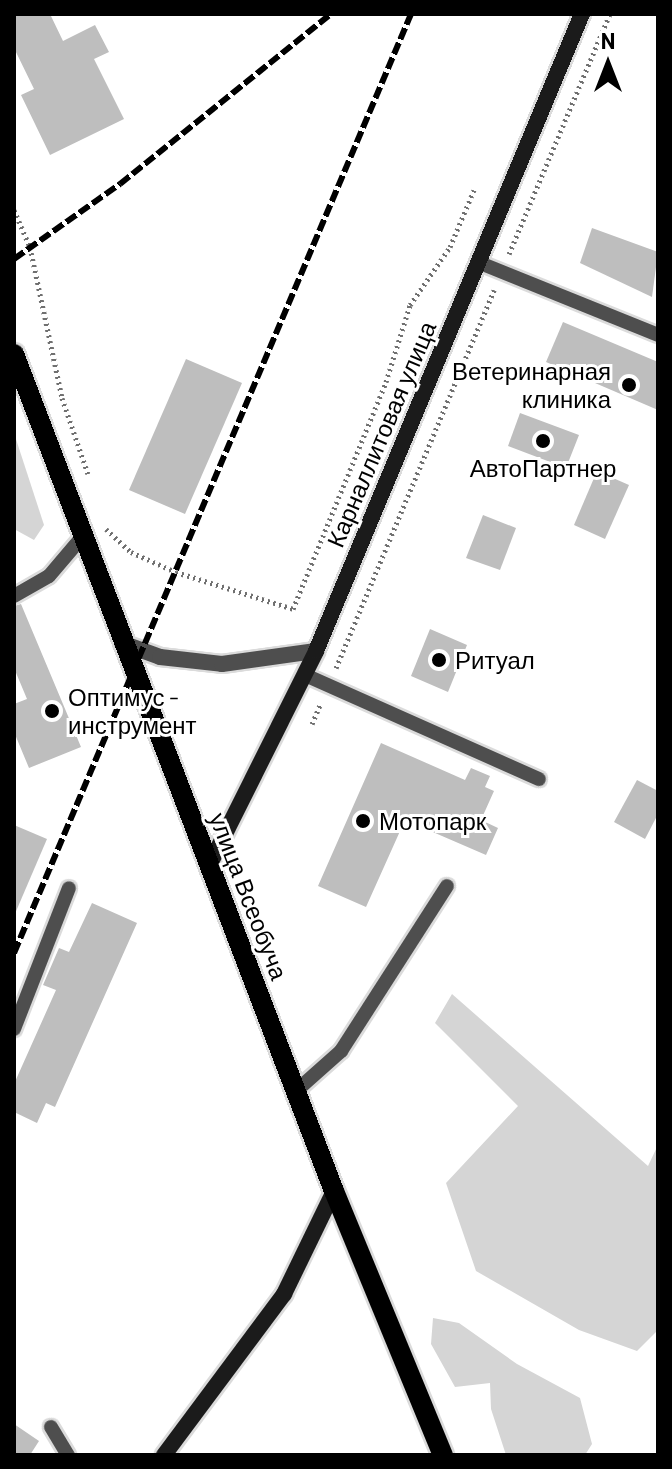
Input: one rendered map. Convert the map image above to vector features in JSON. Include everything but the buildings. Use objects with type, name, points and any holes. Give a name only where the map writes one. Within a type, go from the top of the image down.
[{"type":"main road","name":"улица Всеобуча","points":[[14,354],[334,1191],[443,1455]]},
{"type":"street","name":"Карналлитовая улица","points":[[209,866],[316,651],[582,14]]},
{"type":"street","points":[[122,643],[160,657],[222,664],[316,651]]},
{"type":"street","points":[[164,1455],[284,1294],[334,1191]]},
{"type":"lane","points":[[480,263],[658,335]]},
{"type":"lane","points":[[14,596],[49,576],[83,536]]},
{"type":"lane","points":[[305,675],[539,779]]},
{"type":"lane","points":[[297,1090],[341,1051],[447,886]]},
{"type":"lane","points":[[14,1029],[69,888]]},
{"type":"lane","points":[[51,1427],[68,1455]]},
{"type":"path","points":[[502,270],[610,14]]},
{"type":"path","points":[[101,514],[106,529],[131,552],[206,583],[293,609],[386,382],[410,305],[450,247],[474,190]]},
{"type":"path","points":[[14,210],[30,247],[62,398],[91,485]]},
{"type":"path","points":[[331,680],[496,285]]},
{"type":"path","points":[[312,724],[325,695]]},
{"type":"shaded area","points":[[14,433],[44,525],[34,540],[14,529]]},
{"type":"shaded area","points":[[452,994],[648,1166],[658,1145],[658,1330],[637,1351],[579,1330],[476,1271],[446,1183],[518,1106],[435,1023]]},
{"type":"shaded area","points":[[433,1318],[459,1323],[517,1364],[580,1398],[592,1444],[585,1455],[506,1455],[491,1409],[490,1383],[455,1387],[431,1344]]},
{"type":"railway","points":[[14,259],[120,184],[331,14]]},
{"type":"railway","points":[[14,953],[411,14]]},
{"type":"place","name":"Ветеринарная клиника","points":[[629,385]]},
{"type":"place","name":"АвтоПартнер","points":[[543,441]]},
{"type":"place","name":"Ритуал","points":[[439,660]]},
{"type":"place","name":"Оптимус - инструмент","points":[[52,711]]},
{"type":"place","name":"Мотопарк","points":[[363,821]]}]
